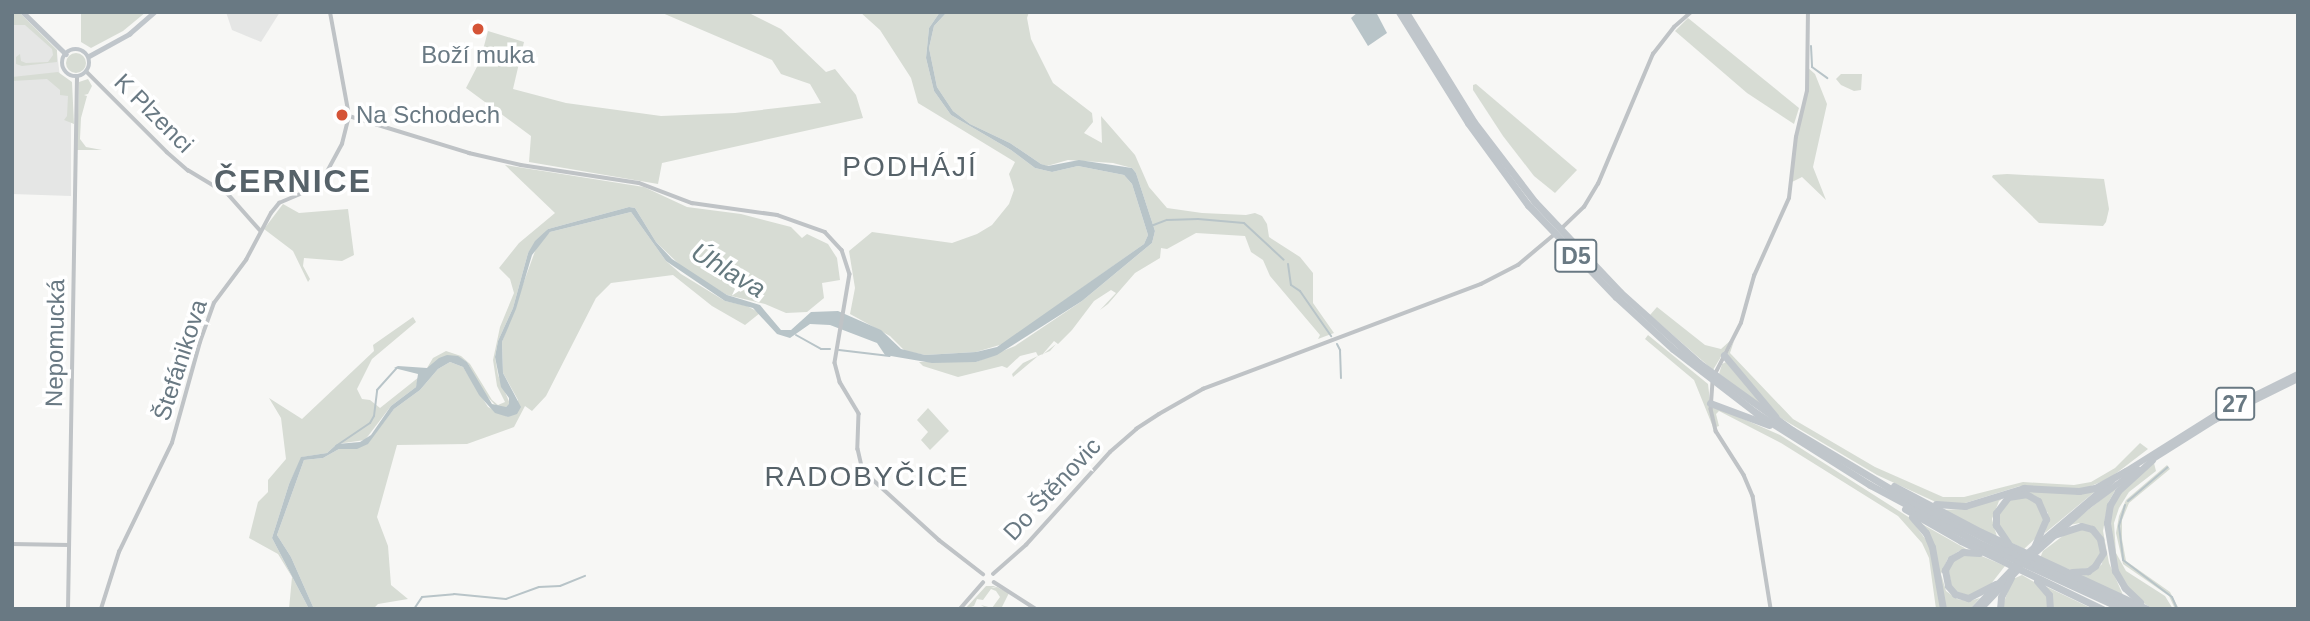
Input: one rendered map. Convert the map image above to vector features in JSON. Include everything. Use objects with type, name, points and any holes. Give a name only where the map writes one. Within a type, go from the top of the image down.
[{"type":"highway","name":"D5","points":[[1399,12],[1468,123],[1528,205],[1651,330],[1716,383],[1870,485],[1983,545],[2123,609]]},
{"type":"highway","name":"D5","points":[[1406,12],[1474,122],[1535,202],[1579,251],[1676,344],[1778,425],[1978,537],[2137,609]]},
{"type":"highway","points":[[1722,359],[1778,425]]},
{"type":"highway","name":"27","points":[[2037,548],[2154,455],[2215,415],[2298,374]]},
{"type":"highway","name":"27","points":[[1974,609],[1996,584],[2126,471],[2298,379]]},
{"type":"highway","points":[[1710,398],[1778,425]]},
{"type":"highway","points":[[1828,453],[2014,548],[2148,609]]},
{"type":"highway","points":[[2148,609],[2130,594],[2120,581],[2112,559],[2106,523],[2110,505],[2118,491],[2154,455]]},
{"type":"highway","points":[[1894,486],[1930,503],[1956,507],[2015,489],[2079,491],[2095,488],[2126,471]]},
{"type":"highway","points":[[1870,485],[1917,522],[1928,538],[1943,609]]},
{"type":"highway","points":[[2014,548],[2000,533],[1995,517],[2002,501],[2018,494],[2035,498],[2046,514],[2037,548]]},
{"type":"highway","points":[[1898,505],[1987,554],[2102,609]]},
{"type":"highway","points":[[2054,535],[2081,526],[2095,532],[2102,544],[2101,558],[2092,569],[2077,573],[2061,569]]},
{"type":"highway","points":[[1987,554],[1968,551],[1954,556],[1945,570],[1947,583],[1955,594],[1968,598],[1996,584]]},
{"type":"highway","points":[[2028,574],[2047,591],[2050,609]]},
{"type":"highway","points":[[2000,609],[2008,575]]},
{"type":"highway","name":"27","points":[[1981,609],[2008,575]]},
{"type":"main road","points":[[23,12],[66,54]]},
{"type":"main road","points":[[89,57],[129,34],[154,12]]},
{"type":"main road","points":[[66,54],[76,49],[89,57]]},
{"type":"main road","points":[[66,54],[63,69],[77,77],[87,72],[89,57]]},
{"type":"street","points":[[330,12],[349,116],[521,166],[639,183],[692,203],[777,215],[819,228],[834,239],[847,262],[850,285],[835,354],[840,382],[859,414],[859,454],[866,472],[942,542],[983,574],[984,583]]},
{"type":"street","name":"Do Štěnovic","points":[[993,574],[1019,552],[1110,452],[1136,429],[1203,389],[1481,284],[1518,265],[1584,207],[1598,184],[1653,54],[1674,27],[1691,12]]},
{"type":"street","points":[[1771,609],[1753,496],[1744,475],[1719,439],[1710,398],[1722,359],[1741,323],[1754,276],[1789,198],[1796,137],[1807,91],[1808,12]]},
{"type":"street","name":"K Plzenci","points":[[87,72],[167,152],[188,170],[228,194],[260,230]]},
{"type":"street","name":"Nepomucká","points":[[68,609],[77,77]]},
{"type":"street","name":"Štefánikova","points":[[101,609],[120,551],[172,443],[209,315],[246,260],[260,230],[279,203],[312,189],[322,181],[342,144],[349,116]]},
{"type":"street","points":[[12,544],[69,545]]},
{"type":"street","points":[[983,574],[988,571],[993,574],[994,582]]},
{"type":"street","points":[[960,609],[984,583],[994,582],[1036,609]]},
{"type":"shaded area","points":[[12,12],[57,52],[61,86],[71,94],[71,196],[12,194]]},
{"type":"shaded area","points":[[12,12],[19,12],[57,50],[57,62],[22,66],[16,64],[16,57],[20,54],[21,61],[26,63],[48,62],[53,55],[52,49],[25,25],[12,25]]},
{"type":"shaded area","points":[[81,12],[146,12],[123,31],[91,48],[81,42]]},
{"type":"shaded area","points":[[226,12],[280,12],[261,42],[232,30]]},
{"type":"shaded area","points":[[660,12],[747,12],[781,29],[826,72],[835,69],[856,95],[863,118],[662,163],[658,184],[529,162],[531,136],[466,88],[480,61],[488,31],[524,42],[513,89],[566,103],[661,116],[735,113],[821,103],[810,84],[781,74],[772,60]]},
{"type":"shaded area","points":[[860,12],[940,12],[929,28],[926,58],[934,91],[951,115],[1011,150],[1035,168],[1052,172],[1078,166],[1124,175],[1132,184],[1148,235],[1144,244],[1003,344],[976,352],[925,355],[905,351],[890,336],[850,314],[855,288],[849,251],[872,232],[952,243],[977,234],[992,225],[1009,204],[1014,190],[1009,174],[1015,162],[918,103],[911,78],[880,30]]},
{"type":"shaded area","points":[[940,12],[947,12],[934,26],[929,48],[937,87],[953,111],[970,124],[1010,143],[1041,164],[1048,166],[1079,160],[1132,168],[1155,231],[1152,243],[1082,301],[997,355],[976,362],[932,363],[885,355],[877,343],[830,325],[810,324],[790,338],[777,334],[753,308],[725,301],[666,261],[631,212],[550,232],[532,255],[516,309],[502,342],[503,373],[521,407],[517,414],[508,417],[495,413],[479,395],[463,367],[450,362],[438,369],[420,390],[394,409],[368,444],[357,449],[339,449],[323,458],[304,460],[277,535],[291,557],[314,609],[309,609],[272,538],[289,484],[301,457],[327,453],[337,444],[360,442],[371,435],[391,406],[416,387],[418,374],[394,368],[398,366],[427,368],[439,358],[447,355],[458,356],[467,362],[492,404],[506,407],[509,398],[501,387],[495,357],[498,341],[513,308],[528,253],[535,241],[548,229],[629,207],[635,208],[656,242],[672,259],[727,295],[760,305],[781,330],[791,330],[811,312],[838,311],[881,330],[901,349],[925,355],[976,352],[997,347],[1144,244],[1148,235],[1132,184],[1124,175],[1078,166],[1052,172],[1035,168],[1011,150],[951,115],[934,91],[926,58],[929,28]]},
{"type":"shaded area","points":[[947,12],[1029,12],[1027,18],[1031,39],[1053,83],[1092,113],[1093,122],[1084,133],[1102,143],[1101,116],[1135,155],[1149,187],[1167,208],[1202,213],[1255,213],[1262,216],[1267,224],[1269,237],[1300,257],[1313,273],[1313,303],[1334,333],[1318,339],[1320,335],[1270,276],[1263,260],[1251,252],[1245,236],[1196,233],[1167,249],[1161,248],[1160,258],[1135,273],[1100,310],[1116,293],[1111,290],[1094,301],[1072,330],[1058,344],[1054,341],[1043,354],[1038,356],[1036,352],[1020,356],[1007,368],[1002,366],[958,377],[923,366],[919,362],[976,362],[1015,346],[1082,301],[1152,243],[1155,231],[1132,168],[1113,163],[1068,160],[1047,166],[1010,143],[970,124],[953,111],[937,87],[929,48],[934,26]]},
{"type":"shaded area","points":[[1358,12],[1376,12],[1387,33],[1368,46],[1351,18]]},
{"type":"shaded area","points":[[1688,18],[1799,108],[1794,124],[1747,93],[1675,31]]},
{"type":"shaded area","points":[[72,53],[80,53],[86,63],[80,73],[72,73],[66,67],[66,59]]},
{"type":"shaded area","points":[[1807,67],[1815,74],[1827,104],[1813,167],[1826,200],[1802,177],[1792,182],[1797,131],[1806,94]]},
{"type":"shaded area","points":[[58,72],[72,82],[74,124],[64,120],[67,116],[68,96],[60,95],[60,90],[47,79],[12,81],[12,77]]},
{"type":"shaded area","points":[[1841,74],[1862,74],[1861,90],[1854,91],[1841,85],[1836,79]]},
{"type":"shaded area","points":[[88,79],[92,86],[88,94],[84,95],[87,96],[81,118],[80,139],[86,147],[102,150],[77,150],[79,82]]},
{"type":"shaded area","points":[[1476,84],[1577,170],[1555,193],[1534,176],[1503,136],[1473,90],[1473,85]]},
{"type":"shaded area","points":[[505,165],[644,187],[687,207],[741,214],[791,227],[802,238],[807,234],[828,244],[837,258],[840,280],[822,283],[824,298],[807,312],[786,313],[765,304],[727,295],[684,269],[656,242],[635,208],[629,207],[548,229],[528,253],[513,308],[498,341],[495,357],[498,375],[510,404],[497,407],[483,392],[467,362],[458,357],[427,368],[433,358],[446,351],[461,356],[470,364],[492,400],[498,405],[505,402],[497,386],[493,360],[500,327],[514,293],[510,279],[499,268],[519,243],[555,213]]},
{"type":"shaded area","points":[[2007,174],[2104,179],[2109,209],[2106,222],[2103,226],[2039,223],[1992,177]]},
{"type":"shaded area","points":[[283,204],[299,213],[348,209],[354,255],[342,261],[304,258],[303,266],[310,279],[308,282],[293,251],[264,229]]},
{"type":"shaded area","points":[[631,212],[666,261],[681,274],[725,301],[747,306],[760,313],[745,325],[712,306],[673,275],[611,283],[596,298],[546,396],[532,411],[525,406],[514,427],[467,444],[397,445],[377,517],[388,546],[391,585],[408,599],[378,604],[373,609],[314,609],[291,557],[277,535],[304,460],[323,458],[339,449],[367,444],[394,409],[420,390],[438,369],[450,362],[463,367],[488,407],[508,417],[518,400],[503,373],[502,342],[538,243],[550,232]]},
{"type":"shaded area","points":[[1657,307],[1705,345],[1721,349],[1731,340],[1713,370],[1650,315]]},
{"type":"shaded area","points":[[413,317],[416,322],[372,359],[357,389],[362,399],[370,400],[380,408],[419,377],[416,387],[391,406],[365,440],[337,444],[327,453],[302,457],[289,484],[272,538],[309,609],[289,609],[292,577],[278,554],[249,538],[258,502],[268,492],[268,480],[286,459],[281,418],[269,398],[302,419],[374,351],[373,345]]},
{"type":"shaded area","points":[[1648,335],[1708,384],[1713,427],[1694,380],[1645,339]]},
{"type":"shaded area","points":[[1734,341],[1730,353],[1793,419],[1875,467],[1943,497],[1964,497],[2023,482],[2074,485],[2091,482],[2115,468],[2140,443],[2148,449],[2110,478],[2084,489],[2020,486],[1962,504],[1940,504],[1877,475],[1779,417],[1727,354]]},
{"type":"shaded area","points":[[1038,356],[1013,377],[1012,374],[1023,363]]},
{"type":"shaded area","points":[[1726,362],[1766,409],[1719,374],[1722,364]]},
{"type":"shaded area","points":[[1716,407],[1780,435],[1910,518],[1929,544],[1941,609],[1936,609],[1929,558],[1922,543],[1898,516],[1781,443],[1719,411],[1716,414],[1719,426],[1716,427],[1712,408]]},
{"type":"shaded area","points":[[928,408],[949,431],[930,450],[921,440],[928,432],[917,420]]},
{"type":"shaded area","points":[[2154,463],[2156,471],[2129,492],[2119,508],[2114,523],[2116,553],[2126,571],[2165,596],[2173,609],[2153,609],[2137,599],[2119,575],[2108,526],[2115,497]]},
{"type":"shaded area","points":[[2167,465],[2170,469],[2129,503],[2122,520],[2122,539],[2126,561],[2170,592],[2179,609],[2175,609],[2169,596],[2123,564],[2116,533],[2126,500]]},
{"type":"shaded area","points":[[2117,487],[2108,503],[2103,531],[2109,563],[2123,595],[2080,576],[2092,573],[2102,564],[2104,544],[2080,523],[2069,525]]},
{"type":"shaded area","points":[[2098,489],[2045,533],[2048,513],[2034,495],[2003,498],[1999,501],[1992,519],[1997,537],[1942,510],[1963,509],[2007,493],[2036,490],[2072,494]]},
{"type":"shaded area","points":[[2026,496],[2037,502],[2044,515],[2039,535],[2024,549],[2010,542],[1997,525],[1998,514],[2008,499]]},
{"type":"shaded area","points":[[1922,524],[1968,550],[1959,551],[1948,558],[1941,574],[1946,591],[1957,599],[1969,601],[1980,598],[1970,609],[1945,609]]},
{"type":"shaded area","points":[[2072,529],[2089,530],[2098,539],[2101,552],[2092,567],[2073,571],[2040,558],[2043,551]]},
{"type":"shaded area","points":[[1977,554],[2005,566],[1987,589],[1967,596],[1952,589],[1948,566],[1959,555]]},
{"type":"shaded area","points":[[2022,575],[2039,585],[2047,595],[2048,609],[2001,609],[2013,579]]},
{"type":"shaded area","points":[[986,586],[996,586],[991,588],[997,587],[1009,593],[1001,609],[987,609],[981,605],[992,608],[1000,597],[991,589],[983,600],[977,599],[974,606],[965,609]]},
{"type":"shaded area","points":[[2047,587],[2093,609],[2053,609]]},
{"type":"waterway","points":[[1811,46],[1812,67],[1827,78]]},
{"type":"waterway","points":[[1151,226],[1167,220],[1198,219],[1244,223],[1284,260]]},
{"type":"waterway","points":[[1288,264],[1291,285],[1300,291],[1331,336]]},
{"type":"waterway","points":[[796,335],[821,349],[830,349]]},
{"type":"waterway","points":[[1337,344],[1340,350],[1341,378]]},
{"type":"waterway","points":[[839,350],[890,356]]},
{"type":"waterway","points":[[336,446],[370,423],[374,416],[377,390],[397,368]]},
{"type":"waterway","points":[[2128,501],[2168,467]]},
{"type":"waterway","points":[[2125,505],[2119,526],[2123,560],[2172,597],[2177,609]]},
{"type":"waterway","points":[[414,609],[422,597],[454,594],[506,599],[539,587],[560,586],[585,576]]},
{"type":"place","name":"Boží muka","points":[[478,29]]},
{"type":"place","name":"Na Schodech","points":[[342,115]]},
{"type":"district","name":"PODHÁJÍ","points":[[910,167]]},
{"type":"district","name":"ČERNICE","points":[[293,181]]},
{"type":"district","name":"RADOBYČICE","points":[[867,477]]},
{"type":"water label","name":"Úhlava","points":[[728,271]]}]
